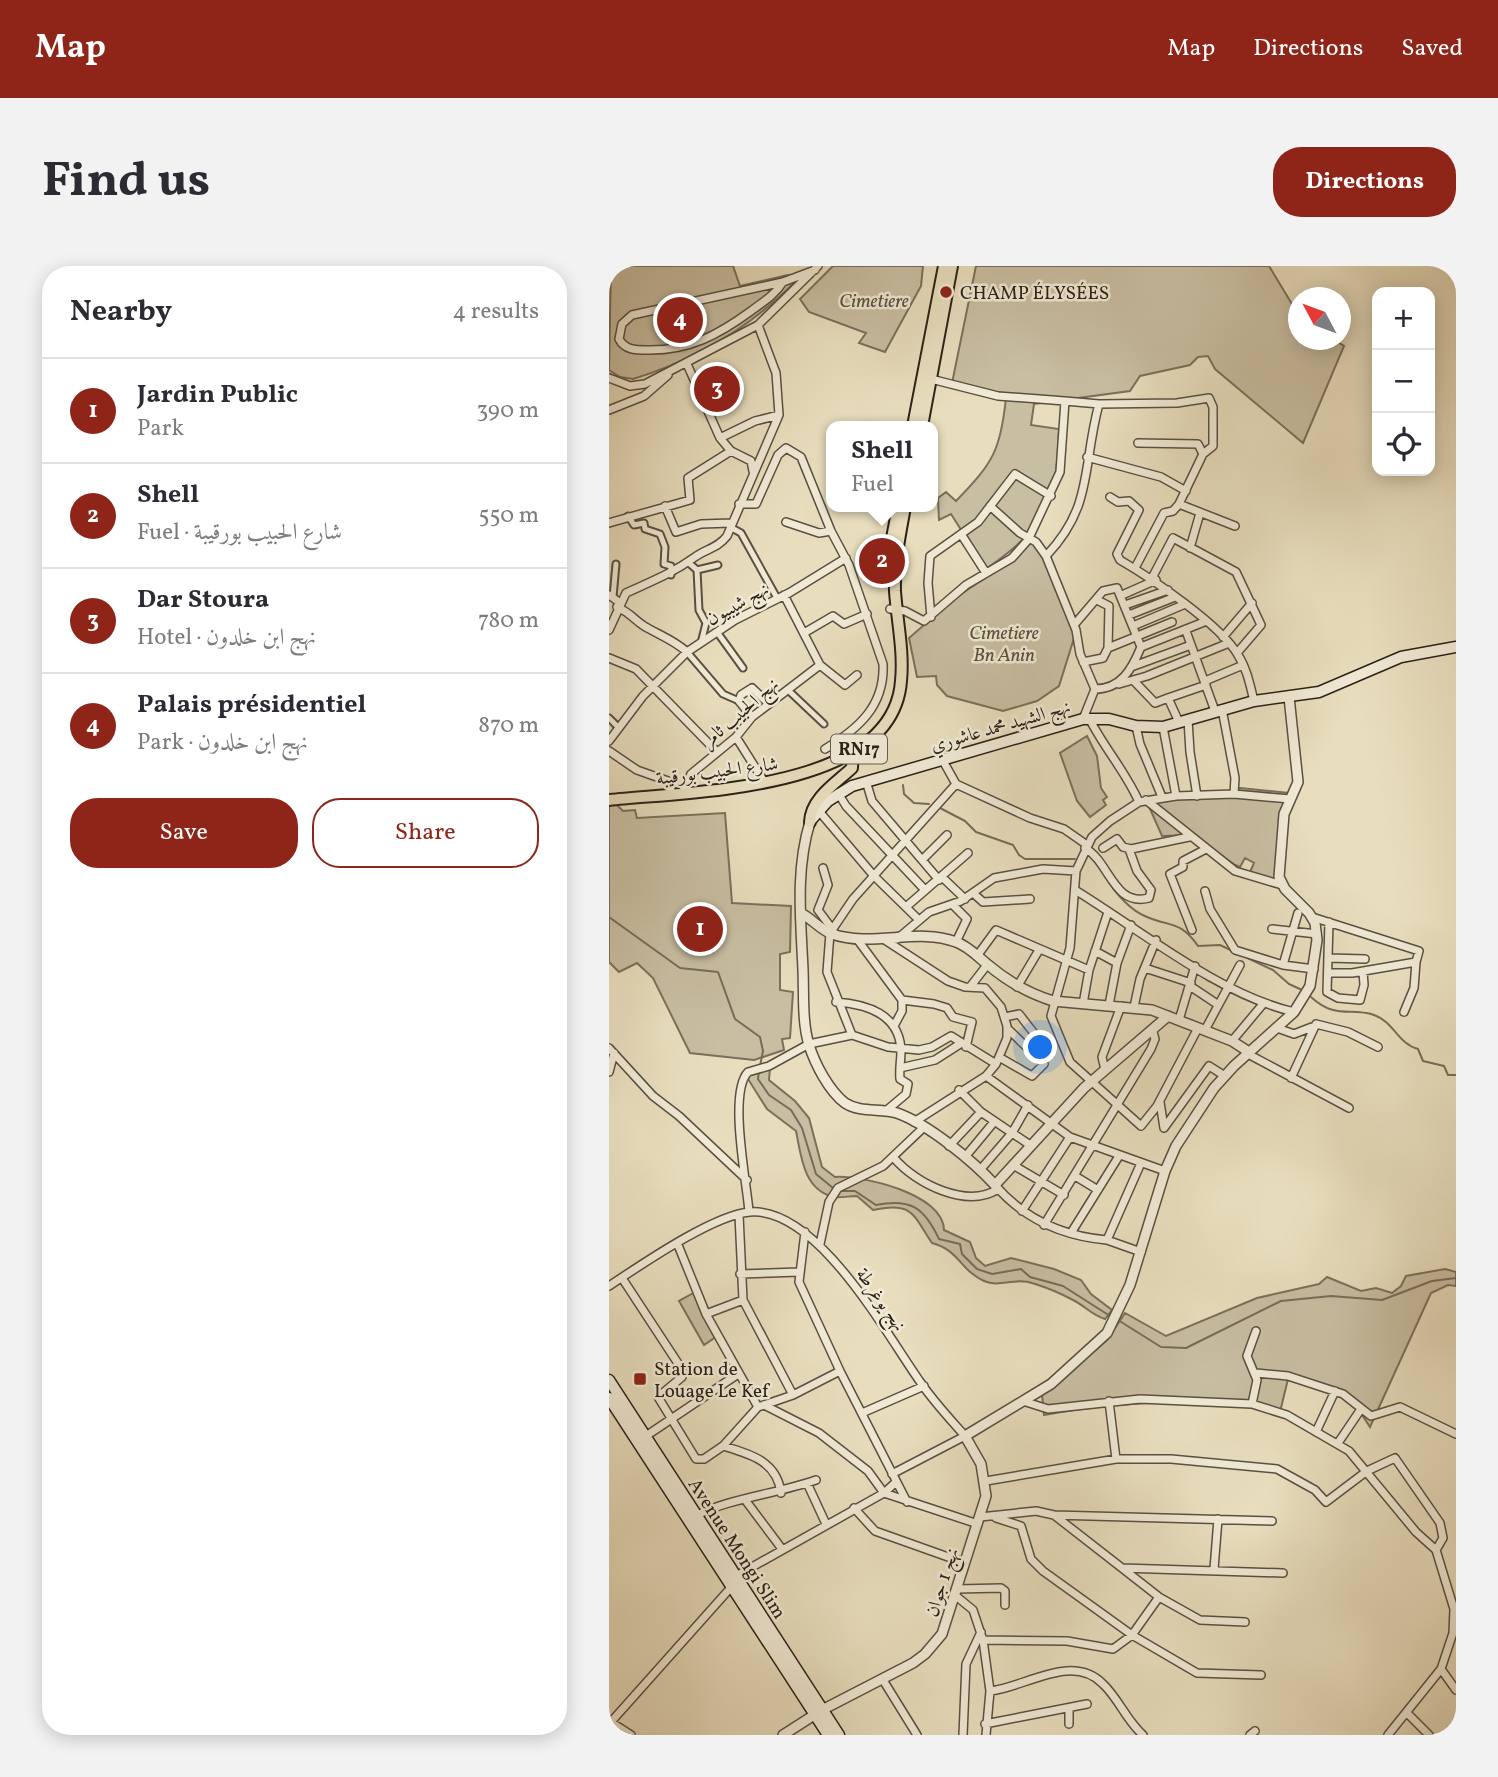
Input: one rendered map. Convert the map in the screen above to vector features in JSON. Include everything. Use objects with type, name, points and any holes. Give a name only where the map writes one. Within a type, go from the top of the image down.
[{"type":"main road","points":[[923,421],[944,266]]},
{"type":"main road","points":[[914,421],[952,266]]},
{"type":"main road","name":"شارع الحبيب بورقيبة","points":[[609,799],[800,775],[853,749],[882,728],[899,697],[901,655],[889,567],[897,512]]},
{"type":"main road","name":"شارع الحبيب بورقيبة","points":[[894,610],[895,572],[904,512]]},
{"type":"main road","name":"نهج الشهيد محمد عاشوري","points":[[810,822],[818,810],[838,793],[866,781],[1086,719],[1109,719],[1136,726],[1163,727],[1254,701],[1331,689],[1401,657],[1456,647]]},
{"type":"main road","points":[[810,822],[812,810],[819,800],[852,768],[853,749]]},
{"type":"main road","name":"Avenue Mongi Slim","points":[[609,1380],[646,1436],[692,1517]]},
{"type":"main road","name":"Avenue Mongi Slim","points":[[609,1398],[735,1581],[818,1712],[828,1735]]},
{"type":"main road","name":"Avenue Mongi Slim","points":[[818,1712],[839,1735]]},
{"type":"street","points":[[783,282],[775,293],[739,320],[693,345],[663,350],[633,349],[619,339],[622,324],[632,315],[783,282],[817,268]]},
{"type":"street","points":[[609,378],[630,386],[645,384],[687,364],[758,325],[817,268]]},
{"type":"street","points":[[615,600],[671,575],[722,542],[731,525],[779,415],[776,373],[758,325]]},
{"type":"street","points":[[687,364],[720,438],[731,451],[751,461],[753,471]]},
{"type":"street","points":[[609,410],[644,396],[669,373]]},
{"type":"street","points":[[927,378],[998,396],[1099,404],[1177,403],[1211,398],[1213,446],[1203,454],[1179,505],[1173,511],[1164,513],[1135,568]]},
{"type":"street","points":[[894,610],[920,621],[931,617],[955,593],[1012,558],[1029,538],[1060,472],[1065,401]]},
{"type":"street","points":[[1046,556],[1076,518],[1083,499],[1087,457],[1099,404]]},
{"type":"street","points":[[720,438],[755,421],[779,415]]},
{"type":"street","points":[[1138,443],[1199,444],[1203,454]]},
{"type":"street","points":[[739,504],[756,504],[782,450],[789,448],[801,457],[831,531],[846,558],[867,614],[874,645],[883,664],[880,696],[863,722],[825,749]]},
{"type":"street","points":[[609,523],[690,500],[688,478],[731,451]]},
{"type":"street","points":[[1087,457],[1161,477],[1185,491]]},
{"type":"street","points":[[931,617],[928,583],[930,556],[978,522],[1015,474],[1051,496]]},
{"type":"street","points":[[1110,497],[1118,502],[1129,501],[1139,509],[1118,554],[1121,560],[1154,579],[1226,640],[1243,665],[1254,701]]},
{"type":"street","points":[[1179,505],[1235,526]]},
{"type":"street","points":[[665,506],[676,531],[701,524],[731,525],[741,533],[804,633],[820,665],[845,685],[857,675]]},
{"type":"street","points":[[990,506],[1029,538],[1046,556],[1075,625],[1083,662],[1095,689],[1086,719],[1142,801],[1246,876],[1282,885]]},
{"type":"street","points":[[1190,548],[1200,513]]},
{"type":"street","points":[[628,516],[634,525],[644,523],[645,529],[660,534],[665,547],[664,564],[671,566],[671,575]]},
{"type":"street","points":[[786,522],[819,533],[831,531]]},
{"type":"street","points":[[961,534],[986,573]]},
{"type":"street","points":[[1122,595],[1154,579],[1173,538],[1236,572],[1261,625],[1237,653]]},
{"type":"street","name":"نهج شيبيون","points":[[609,741],[652,687],[687,653],[717,632],[846,558]]},
{"type":"street","points":[[689,562],[697,570],[699,610],[706,622],[701,643]]},
{"type":"street","points":[[609,631],[615,600],[616,564]]},
{"type":"street","points":[[697,570],[718,565]]},
{"type":"street","points":[[1075,625],[1103,591],[1114,588],[1120,590],[1141,647],[1132,667],[1114,685]]},
{"type":"street","points":[[1125,605],[1168,590]]},
{"type":"street","points":[[1129,615],[1175,597]]},
{"type":"street","points":[[615,600],[631,612],[639,623],[675,642],[723,694],[739,701],[752,717]]},
{"type":"street","points":[[1083,662],[1103,658],[1108,648],[1109,606],[1097,600]]},
{"type":"street","points":[[1095,689],[1133,681],[1196,656],[1226,640],[1252,603]]},
{"type":"street","points":[[1133,626],[1183,605]]},
{"type":"street","points":[[804,633],[833,616],[843,624],[867,614]]},
{"type":"street","points":[[1108,648],[1173,622]]},
{"type":"street","points":[[1141,647],[1204,622]]},
{"type":"street","points":[[1186,631],[1218,710],[1235,778],[1234,794]]},
{"type":"street","points":[[717,632],[743,668]]},
{"type":"street","points":[[1132,667],[1191,645]]},
{"type":"street","points":[[609,658],[636,669],[717,752]]},
{"type":"street","name":"نهج الحبيب ثامر","points":[[677,791],[691,774],[736,737],[752,717],[820,665]]},
{"type":"street","points":[[1133,681],[1153,701],[1168,698],[1243,665]]},
{"type":"street","points":[[739,701],[741,695],[752,688],[768,703]]},
{"type":"street","points":[[788,690],[824,724]]},
{"type":"street","points":[[631,1735],[619,1732],[610,1721],[735,1581],[782,1549],[884,1493],[894,1478],[1025,1402],[1066,1373],[1112,1326],[1119,1314],[1141,1252],[1165,1171],[1181,1139],[1224,1076],[1294,1012],[1310,986],[1317,934],[1312,917],[1282,885],[1279,877],[1284,814],[1298,782],[1289,697]]},
{"type":"street","points":[[1168,698],[1184,721],[1197,796]]},
{"type":"street","points":[[609,718],[619,728]]},
{"type":"street","points":[[1136,726],[1162,797]]},
{"type":"street","points":[[1163,727],[1175,796]]},
{"type":"street","points":[[736,737],[764,781]]},
{"type":"street","points":[[609,751],[637,770],[665,779],[677,791]]},
{"type":"street","points":[[942,760],[956,784],[1030,818],[1064,829],[1097,856],[1122,894],[1133,900],[1149,898],[1151,890],[1134,867],[1129,849],[1118,839],[1103,848]]},
{"type":"street","points":[[866,781],[871,801],[922,860],[965,899]]},
{"type":"street","points":[[852,1035],[827,972],[831,932],[874,876],[956,784]]},
{"type":"street","points":[[838,793],[846,806],[925,890]]},
{"type":"street","points":[[1240,965],[1160,1102],[1143,1126],[1116,1106],[1067,1058],[1051,1016],[1053,1001],[1067,961],[1076,871],[1086,846],[1110,821],[1142,801],[1175,796],[1234,794],[1290,799]]},
{"type":"street","points":[[818,810],[874,876],[919,920]]},
{"type":"street","points":[[810,822],[801,862],[801,913],[809,1044],[824,1075],[840,1098],[857,1108],[887,1110],[918,1125],[965,1157],[1022,1211],[1044,1225],[1107,1240],[1141,1252]]},
{"type":"street","points":[[922,860],[947,835]]},
{"type":"street","points":[[1129,849],[1189,836]]},
{"type":"street","points":[[1192,930],[1170,874],[1183,867],[1183,861],[1206,849]]},
{"type":"street","points":[[906,906],[968,853]]},
{"type":"street","points":[[811,918],[818,910],[828,885],[823,868]]},
{"type":"street","points":[[896,939],[934,909],[965,899],[987,881],[1003,875],[1043,869],[1076,871]]},
{"type":"street","points":[[1075,890],[1227,985],[1263,1004],[1294,1012]]},
{"type":"street","points":[[1205,891],[1210,909],[1235,950],[1283,965],[1314,969]]},
{"type":"street","points":[[973,893],[983,902],[1030,899]]},
{"type":"street","points":[[953,905],[967,919],[956,942]]},
{"type":"street","points":[[818,910],[831,932]]},
{"type":"street","points":[[1083,1004],[1089,970],[1108,912]]},
{"type":"street","points":[[801,913],[831,932],[857,939],[885,940],[933,936],[956,942],[1017,987],[1053,1001],[1134,1007],[1168,1016],[1232,1041],[1291,1078],[1349,1108]]},
{"type":"street","points":[[1283,965],[1298,913]]},
{"type":"street","points":[[1312,917],[1419,951],[1414,988],[1404,1012]]},
{"type":"street","points":[[1329,922],[1329,995],[1360,1000],[1363,971]]},
{"type":"street","points":[[1109,1005],[1117,963],[1131,925]]},
{"type":"street","points":[[1272,929],[1317,934]]},
{"type":"street","points":[[977,956],[996,930],[1089,970]]},
{"type":"street","points":[[857,939],[902,1000],[902,1011],[894,1026]]},
{"type":"street","points":[[820,1244],[829,1202],[836,1191],[894,1158],[918,1125],[959,1090],[986,1076],[998,1060],[1007,1029],[1005,1017],[989,992],[948,981],[885,940]]},
{"type":"street","points":[[1134,1007],[1156,940]]},
{"type":"street","points":[[1017,987],[1039,950]]},
{"type":"street","points":[[1095,951],[1117,963]]},
{"type":"street","points":[[1328,958],[1365,959]]},
{"type":"street","points":[[1328,973],[1363,971],[1416,962]]},
{"type":"street","points":[[971,987],[987,965]]},
{"type":"street","points":[[1179,1020],[1195,966]]},
{"type":"street","points":[[1145,968],[1190,984],[1217,1004]]},
{"type":"street","points":[[900,1068],[935,1060],[963,1046],[972,1022],[953,1017],[947,1008],[935,1004],[902,1000]]},
{"type":"street","points":[[837,1002],[869,1008],[885,1016],[894,1026],[901,1049],[900,1079],[908,1084],[907,1091],[887,1110]]},
{"type":"street","points":[[1232,1041],[1263,1004]]},
{"type":"street","points":[[1105,1070],[1102,1057],[1121,1006]]},
{"type":"street","points":[[1005,1017],[1019,1014],[1048,1050]]},
{"type":"street","points":[[894,1158],[906,1171],[949,1193],[984,1197],[996,1187],[1030,1144],[1092,1082],[1153,1032],[1168,1016]]},
{"type":"street","points":[[1277,1028],[1294,1034],[1319,1023],[1335,1027],[1378,1047]]},
{"type":"street","points":[[1291,1078],[1313,1027]]},
{"type":"street","points":[[610,1285],[678,1245],[750,1212],[740,1106],[742,1080],[752,1069],[769,1066],[809,1044],[852,1035],[901,1049],[932,1048],[951,1036],[963,1046],[1032,1076],[1044,1064],[1007,1029]]},
{"type":"street","points":[[1044,1225],[1151,1049],[1155,1039],[1153,1032]]},
{"type":"street","points":[[612,1051],[653,1096],[680,1116],[747,1181]]},
{"type":"street","points":[[609,1072],[612,1051]]},
{"type":"street","points":[[1160,1102],[1164,1128],[1209,1066],[1224,1076]]},
{"type":"street","points":[[986,1076],[1070,1137],[1165,1171]]},
{"type":"street","points":[[959,1090],[994,1122],[1030,1144]]},
{"type":"street","points":[[980,1170],[1012,1133],[1028,1105]]},
{"type":"street","points":[[949,1146],[981,1112]]},
{"type":"street","points":[[965,1157],[994,1122]]},
{"type":"street","points":[[1022,1211],[1070,1137]]},
{"type":"street","points":[[1071,1233],[1119,1156]]},
{"type":"street","points":[[1107,1240],[1140,1163]]},
{"type":"street","points":[[1013,1165],[1064,1195]]},
{"type":"street","points":[[1075,1176],[1098,1190]]},
{"type":"street","name":"نهج يوغرطة","points":[[750,1212],[775,1216],[805,1232],[820,1244],[840,1267],[923,1386],[965,1436]]},
{"type":"street","points":[[739,1215],[743,1300],[793,1395]]},
{"type":"street","points":[[805,1232],[799,1272],[802,1290],[907,1503]]},
{"type":"street","points":[[678,1245],[706,1314],[738,1374],[761,1406],[819,1433],[868,1471],[884,1493],[907,1503],[979,1521],[1036,1511],[1054,1514],[1272,1521]]},
{"type":"street","points":[[740,1274],[799,1272]]},
{"type":"street","points":[[622,1278],[683,1371],[682,1377],[658,1396],[696,1459],[704,1459],[723,1446],[761,1406],[793,1395],[840,1371]]},
{"type":"street","points":[[706,1314],[743,1300]]},
{"type":"street","points":[[1252,1404],[1256,1373],[1247,1360],[1256,1331]]},
{"type":"street","points":[[1256,1373],[1288,1376],[1335,1391],[1348,1396],[1361,1409],[1374,1416],[1391,1408],[1408,1409],[1456,1434]]},
{"type":"street","points":[[646,1436],[738,1374]]},
{"type":"street","points":[[862,1413],[923,1386]]},
{"type":"street","points":[[1316,1432],[1335,1391]]},
{"type":"street","points":[[1025,1402],[1048,1409],[1109,1401],[1175,1399],[1252,1404],[1287,1415],[1338,1443],[1367,1471],[1416,1532],[1436,1550],[1449,1587],[1455,1622],[1441,1669],[1388,1735]]},
{"type":"street","points":[[1109,1401],[1117,1459]]},
{"type":"street","points":[[1338,1443],[1361,1409]]},
{"type":"street","points":[[965,1436],[978,1457],[986,1481],[1117,1459],[1267,1466],[1303,1482],[1326,1502],[1367,1471],[1395,1458],[1440,1524],[1443,1538],[1436,1550]]},
{"type":"street","points":[[723,1446],[759,1458],[777,1475],[781,1493]]},
{"type":"street","points":[[692,1517],[725,1503],[781,1493],[816,1480]]},
{"type":"street","name":"نهج 1 جوان","points":[[784,1734],[818,1712],[913,1663],[936,1643],[957,1592],[979,1521],[986,1481]]},
{"type":"street","points":[[807,1483],[826,1524]]},
{"type":"street","points":[[746,1501],[782,1549]]},
{"type":"street","points":[[854,1508],[875,1531],[965,1563]]},
{"type":"street","points":[[1054,1514],[1159,1597],[1200,1620],[1245,1622]]},
{"type":"street","points":[[996,1518],[1019,1524],[1034,1563],[1132,1634],[1197,1673],[1261,1675]]},
{"type":"street","points":[[1214,1569],[1218,1519]]},
{"type":"street","points":[[1122,1568],[1283,1573]]},
{"type":"street","points":[[957,1592],[1001,1588],[1005,1591],[1005,1605]]},
{"type":"street","points":[[957,1592],[973,1610],[983,1640],[990,1691],[986,1735]]},
{"type":"street","points":[[983,1640],[1067,1641],[1113,1648],[1132,1634],[1159,1597]]},
{"type":"street","points":[[963,1735],[966,1664],[981,1631]]},
{"type":"street","points":[[1441,1669],[1456,1690]]},
{"type":"street","points":[[990,1691],[1004,1690],[1053,1672],[1083,1674],[1104,1685],[1123,1714],[1143,1735]]},
{"type":"street","points":[[883,1680],[917,1735]]},
{"type":"street","points":[[985,1724],[1087,1704]]},
{"type":"street","points":[[1069,1709],[1069,1724]]},
{"type":"street","points":[[1407,1713],[1429,1735]]},
{"type":"green space","points":[[611,266],[733,266],[740,286],[788,275],[791,286],[756,316],[718,342],[677,363],[633,379],[620,377],[609,370]]},
{"type":"green space","name":"Cimetiere","points":[[833,266],[923,266],[921,286],[885,352],[859,343],[866,333],[809,312],[800,299]]},
{"type":"green space","points":[[976,266],[1269,266],[1288,297],[1288,350],[1342,350],[1303,443],[1215,369],[1208,356],[1198,357],[1190,365],[1140,376],[1130,391],[1034,404],[1031,425],[1059,429],[1051,494],[1045,510],[1023,540],[986,569],[951,514],[939,520],[938,498],[946,492],[956,501],[987,465],[998,443],[1006,397],[952,383]]},
{"type":"green space","name":"Cimetiere Bn Anin","points":[[1032,540],[1041,553],[1075,635],[1059,686],[1037,701],[1003,711],[947,696],[937,685],[936,676],[917,677],[909,638],[955,598],[1017,557]]},
{"type":"green space","points":[[1087,736],[1097,756],[1101,788],[1107,797],[1103,800],[1106,805],[1090,817],[1077,801],[1060,753]]},
{"type":"green space","points":[[1240,788],[1290,793],[1280,811],[1278,881],[1250,872],[1254,863],[1245,858],[1240,867],[1235,865],[1193,835],[1162,836],[1147,802],[1224,794]]},
{"type":"green space","points":[[614,802],[623,811],[635,810],[637,818],[725,813],[732,903],[791,906],[790,952],[780,954],[780,990],[793,992],[790,1038],[782,1039],[784,1050],[754,1060],[690,1053],[653,978],[637,963],[619,972],[609,962],[609,803]]},
{"type":"green space","points":[[770,1068],[769,1080],[795,1101],[809,1118],[822,1167],[835,1177],[881,1183],[917,1197],[931,1206],[940,1217],[944,1230],[970,1242],[976,1258],[985,1266],[1011,1258],[1054,1269],[1081,1280],[1091,1294],[1112,1310],[1105,1319],[1068,1297],[1026,1281],[984,1281],[970,1272],[948,1250],[932,1243],[916,1218],[904,1209],[896,1207],[873,1210],[857,1196],[836,1197],[824,1193],[816,1187],[805,1170],[796,1131],[767,1109],[748,1079],[750,1074]]},
{"type":"green space","points":[[1445,1269],[1456,1272],[1456,1286],[1448,1285],[1431,1293],[1370,1427],[1362,1414],[1336,1392],[1288,1379],[1280,1412],[1221,1404],[1162,1403],[1044,1415],[1042,1395],[1107,1340],[1125,1313],[1166,1336],[1257,1298],[1319,1284],[1327,1277],[1361,1291],[1376,1288],[1392,1293],[1401,1286],[1406,1276]]},
{"type":"green space","points":[[697,1291],[720,1334],[704,1345],[679,1301]]},
{"type":"waterway","points":[[903,785],[904,794],[914,803],[929,804]]},
{"type":"waterway","points":[[940,808],[965,821],[976,832],[1013,845],[1025,859],[1075,859]]},
{"type":"waterway","points":[[1107,879],[1124,901],[1141,914],[1181,928],[1198,946],[1220,945],[1273,970],[1289,984],[1302,990]]},
{"type":"waterway","points":[[609,917],[680,968],[718,972],[735,1019],[760,1037],[763,1051],[760,1066]]},
{"type":"waterway","points":[[1311,997],[1336,1011],[1365,1013],[1381,1018],[1405,1043],[1418,1049],[1423,1061],[1444,1066],[1448,1075],[1456,1075]]},
{"type":"waterway","points":[[759,1071],[758,1079],[769,1095],[791,1110],[802,1128],[816,1174],[833,1188]]},
{"type":"waterway","points":[[841,1191],[855,1191],[876,1205],[898,1203],[915,1207],[928,1219],[939,1239],[960,1244],[962,1254],[977,1269],[992,1274],[1021,1269],[1030,1277],[1063,1286],[1110,1316]]},
{"type":"waterway","points":[[1118,1320],[1161,1347],[1186,1348],[1281,1301],[1331,1296],[1382,1300],[1432,1281],[1456,1278]]},
{"type":"place","name":"CHAMP ÉLYSÉES","points":[[946,292]]},
{"type":"place","name":"Palais présidentiel","points":[[680,320]]},
{"type":"place","name":"Dar Stoura","points":[[717,389]]},
{"type":"place","name":"Shell","points":[[882,561]]},
{"type":"place","name":"Jardin Public","points":[[700,929]]},
{"type":"place","name":"Station de Louage Le Kef","points":[[640,1379]]}]
